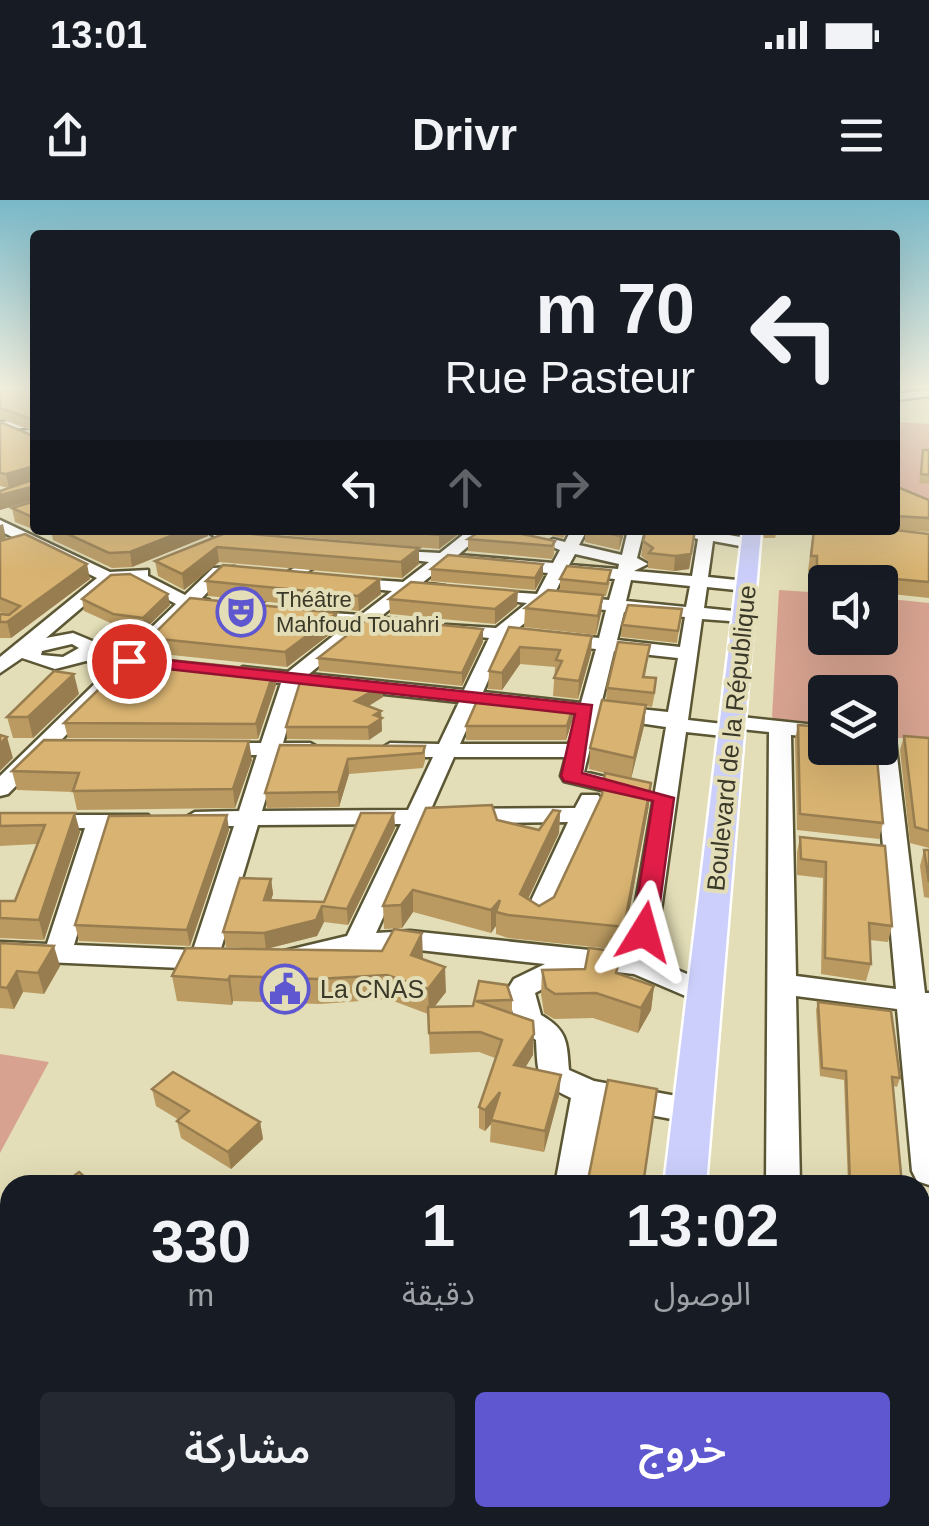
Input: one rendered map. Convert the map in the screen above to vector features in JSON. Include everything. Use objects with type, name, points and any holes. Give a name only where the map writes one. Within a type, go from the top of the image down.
[{"type":"main road","name":"Boulevard de la République","points":[[686,1175],[751,536]]},
{"type":"street","points":[[0,521],[18,513]]},
{"type":"street","points":[[0,521],[108,577],[136,576],[167,563]]},
{"type":"street","points":[[0,548],[45,535]]},
{"type":"street","points":[[204,960],[292,678],[473,535]]},
{"type":"street","points":[[635,535],[575,751],[572,776],[664,798]]},
{"type":"street","points":[[701,535],[751,536]]},
{"type":"street","points":[[639,966],[706,536]]},
{"type":"street","points":[[219,537],[265,541]]},
{"type":"street","points":[[536,540],[573,539],[625,568]]},
{"type":"street","points":[[358,943],[474,698],[500,634],[543,599],[573,539]]},
{"type":"street","points":[[301,544],[558,569],[625,568],[746,586]]},
{"type":"street","points":[[241,608],[290,577],[353,549]]},
{"type":"street","points":[[0,789],[219,571],[743,617]]},
{"type":"street","points":[[136,576],[187,603],[686,652]]},
{"type":"street","points":[[0,667],[28,648],[108,577]]},
{"type":"street","points":[[28,648],[31,658],[44,663],[84,655],[165,664]]},
{"type":"street","points":[[220,670],[808,730]]},
{"type":"street","points":[[780,727],[790,840],[780,984],[783,1175]]},
{"type":"street","points":[[898,740],[914,742]]},
{"type":"street","points":[[14,748],[79,748]]},
{"type":"street","points":[[192,749],[326,749]]},
{"type":"street","points":[[364,750],[575,751]]},
{"type":"street","points":[[883,765],[888,851],[921,1002],[929,1171]]},
{"type":"street","points":[[536,918],[585,815],[595,782]]},
{"type":"street","points":[[0,822],[585,815]]},
{"type":"street","points":[[58,953],[99,820]]},
{"type":"street","points":[[888,851],[929,856]]},
{"type":"street","points":[[0,952],[258,962],[358,943],[410,940],[639,966],[705,993]]},
{"type":"street","points":[[577,959],[524,986],[520,992],[528,1021],[551,1036],[554,1076],[588,1092],[693,1111]]},
{"type":"street","points":[[780,984],[921,1002]]},
{"type":"street","points":[[574,1175],[588,1092]]},
{"type":"shaded area","points":[[900,449],[929,449],[929,506],[900,497]]},
{"type":"shaded area","points":[[779,590],[808,592],[808,655],[898,655],[898,600],[929,603],[929,741],[898,738],[898,675],[808,675],[808,728],[785,725],[772,717]]},
{"type":"shaded area","points":[[0,1054],[49,1062],[0,1153]]},
{"type":"building","points":[[0,449],[30,449],[30,467],[0,473]]},
{"type":"building","points":[[923,450],[929,450],[929,475],[921,474]]},
{"type":"building","points":[[30,481],[30,487],[0,495],[0,491]]},
{"type":"building","points":[[900,488],[929,500],[929,518],[900,516]]},
{"type":"building","points":[[30,503],[30,516],[12,508]]},
{"type":"building","points":[[900,531],[929,534],[929,582],[898,579],[898,565],[817,565],[817,556],[811,556],[813,535],[900,535]]},
{"type":"building","points":[[25,534],[87,564],[7,622],[0,622],[0,614],[9,615],[20,606],[0,598],[0,541]]},
{"type":"building","points":[[70,535],[173,535],[130,552],[109,553]]},
{"type":"building","points":[[220,535],[419,548],[401,562],[217,547],[182,574],[155,561]]},
{"type":"building","points":[[474,535],[527,535],[555,541],[552,546],[468,539]]},
{"type":"building","points":[[645,535],[694,535],[691,554],[675,556],[649,553],[653,548],[643,541]]},
{"type":"building","points":[[448,555],[543,564],[535,578],[431,569]]},
{"type":"building","points":[[223,565],[380,579],[358,596],[206,581]]},
{"type":"building","points":[[567,566],[611,570],[607,584],[560,579]]},
{"type":"building","points":[[130,574],[168,594],[143,618],[113,614],[82,599],[111,575]]},
{"type":"building","points":[[411,582],[518,591],[495,609],[389,599]]},
{"type":"building","points":[[548,590],[603,595],[598,616],[525,608]]},
{"type":"building","points":[[190,598],[337,613],[285,652],[150,638]]},
{"type":"building","points":[[628,605],[682,609],[678,631],[622,625]]},
{"type":"building","points":[[369,618],[483,629],[462,673],[318,658]]},
{"type":"building","points":[[509,627],[592,636],[579,681],[554,678],[562,661],[556,660],[560,650],[520,647],[502,673],[489,671]]},
{"type":"building","points":[[618,642],[650,645],[643,677],[656,678],[654,693],[607,688]]},
{"type":"building","points":[[133,656],[274,671],[256,724],[64,723]]},
{"type":"building","points":[[54,671],[74,674],[28,717],[7,717]]},
{"type":"building","points":[[302,676],[383,685],[355,701],[381,711],[374,715],[382,718],[368,727],[286,727]]},
{"type":"building","points":[[480,694],[574,704],[567,726],[466,726]]},
{"type":"building","points":[[602,700],[646,705],[634,758],[590,748]]},
{"type":"building","points":[[798,725],[808,726],[808,765],[878,765],[883,823],[800,814]]},
{"type":"building","points":[[904,736],[929,738],[929,831],[915,827]]},
{"type":"building","points":[[44,740],[249,741],[233,789],[73,791],[79,773],[12,771]]},
{"type":"building","points":[[280,745],[425,746],[423,753],[348,759],[338,792],[265,793]]},
{"type":"building","points":[[605,773],[651,783],[624,927],[508,915],[496,912],[500,900],[491,910],[413,890],[401,905],[383,906],[426,808],[492,805],[497,820],[539,830],[553,810],[560,811],[520,894],[539,906],[554,897],[602,795]]},
{"type":"building","points":[[0,813],[75,813],[39,920],[0,918],[0,901],[15,901],[45,825],[0,826]]},
{"type":"building","points":[[361,813],[394,813],[347,909],[322,906],[316,920],[264,933],[223,932],[240,878],[271,879],[264,900],[324,902]]},
{"type":"building","points":[[227,815],[187,930],[75,925],[109,816]]},
{"type":"building","points":[[800,837],[885,846],[892,926],[869,923],[871,964],[825,958],[826,862],[801,859]]},
{"type":"building","points":[[924,850],[929,850],[929,882]]},
{"type":"building","points":[[394,929],[422,933],[411,955],[445,967],[428,989],[387,975],[317,979],[230,976],[228,980],[172,976],[186,948],[382,951]]},
{"type":"building","points":[[0,943],[54,946],[38,973],[17,971],[7,988],[0,987]]},
{"type":"building","points":[[589,948],[622,952],[616,973],[654,986],[641,1008],[596,993],[555,994],[546,988],[542,970],[585,969]]},
{"type":"building","points":[[479,981],[507,985],[512,1000],[476,1001],[533,1021],[534,1034],[514,1065],[561,1075],[545,1131],[491,1120],[500,1092],[485,1110],[479,1107],[502,1040],[480,1032],[429,1033],[428,1007],[473,1006]]},
{"type":"building","points":[[818,1002],[891,1011],[900,1078],[892,1077],[901,1175],[850,1175],[846,1071],[822,1068]]},
{"type":"building","points":[[173,1072],[260,1122],[228,1152],[177,1121],[189,1111],[152,1089]]},
{"type":"building","points":[[608,1080],[657,1089],[644,1175],[589,1175]]},
{"type":"place","name":"Théâtre Mahfoud Touahri","points":[[241,612]]},
{"type":"place","name":"La CNAS","points":[[285,989]]},
{"type":"route","points":[[129,661],[586,709],[572,776],[664,798],[644,932]]}]
